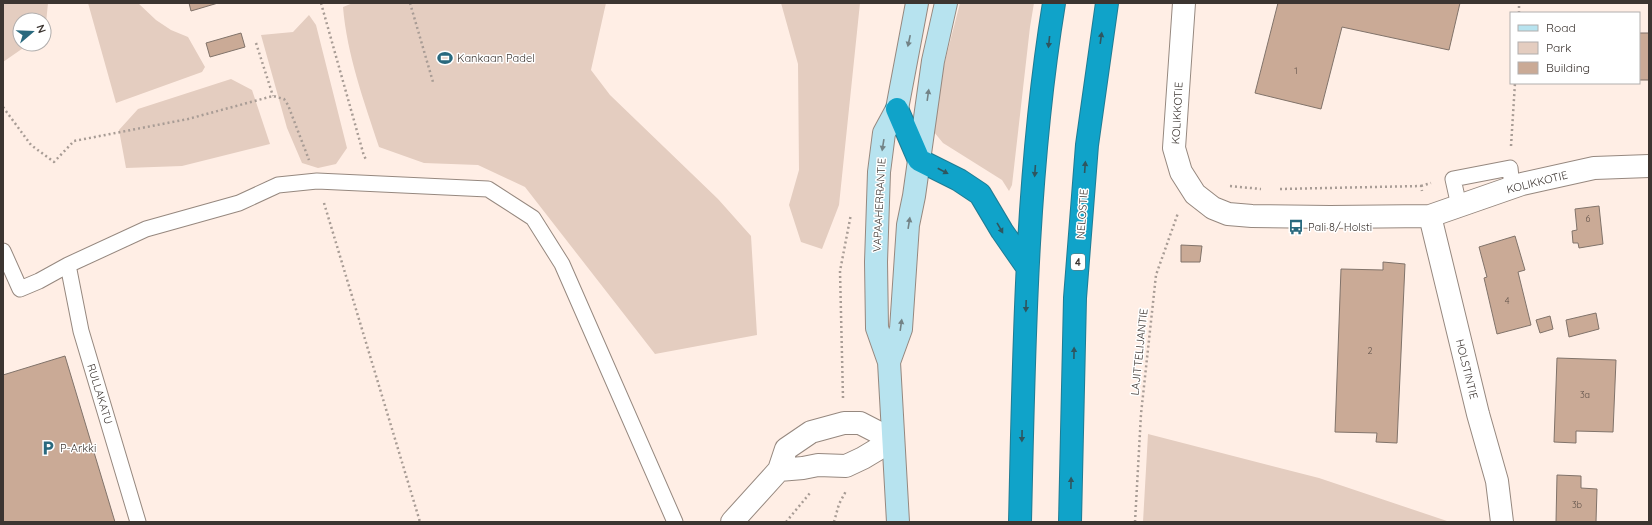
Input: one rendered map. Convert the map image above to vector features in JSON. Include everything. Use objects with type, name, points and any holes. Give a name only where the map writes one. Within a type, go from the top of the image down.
[{"type":"highway","points":[[1020,522],[1027,267],[1036,160],[1054,3]]},
{"type":"highway","name":"NELOSTIE","points":[[1070,522],[1076,290],[1087,145],[1107,3]]},
{"type":"highway","points":[[897,109],[919,160],[939,168],[980,194],[1002,231],[1027,267]]},
{"type":"street","name":"VAPAAHERRANTIE","points":[[898,522],[889,362],[877,328],[876,262],[879,172],[884,133],[897,109],[917,3]]},
{"type":"street","name":"VAPAAHERRANTIE","points":[[889,362],[901,329],[908,225],[933,61],[946,3]]},
{"type":"street","name":"KOLIKKOTIE","points":[[1184,3],[1174,148],[1181,172],[1194,194],[1213,208],[1228,214],[1252,216],[1330,217],[1430,216],[1459,206],[1511,177],[1594,168],[1649,166]]},
{"type":"street","name":"HOLSTINTIE","points":[[1430,216],[1475,399],[1497,481],[1502,522]]},
{"type":"street","points":[[732,522],[779,470],[786,450],[811,432],[844,422],[860,423],[893,440]]},
{"type":"street","points":[[779,470],[818,465],[846,466],[864,458],[893,440]]},
{"type":"lane","points":[[3,251],[20,289],[146,229],[238,203],[278,185],[316,181],[488,189],[533,218],[562,264],[675,522]]},
{"type":"lane","name":"RULLAKATU","points":[[68,265],[81,331],[138,522]]},
{"type":"path","points":[[321,3],[364,156],[381,184]]},
{"type":"path","points":[[410,3],[434,82]]},
{"type":"path","points":[[256,43],[273,96]]},
{"type":"path","points":[[1511,177],[1515,84]]},
{"type":"path","points":[[3,108],[31,145],[54,162],[74,141],[188,119],[273,96],[284,99],[288,105],[331,223],[420,522]]},
{"type":"path","points":[[1223,186],[1267,190]]},
{"type":"path","points":[[1274,189],[1421,186],[1430,216]]},
{"type":"path","name":"LAJITTELIJANTIE","points":[[1135,522],[1141,414],[1156,275],[1178,213],[1194,194]]},
{"type":"path","points":[[786,522],[812,490]]},
{"type":"green space","points":[[3,3],[48,3],[47,12],[12,12],[12,52],[17,52],[3,62]]},
{"type":"green space","points":[[88,3],[138,3],[156,20],[171,30],[188,37],[205,67],[202,72],[116,103]]},
{"type":"green space","points":[[353,3],[606,3],[591,70],[610,95],[718,199],[751,236],[757,335],[655,354],[525,187],[478,165],[424,163],[379,147],[362,95],[348,43],[343,7]]},
{"type":"green space","points":[[781,3],[860,3],[839,205],[822,249],[801,242],[789,205],[799,170],[798,64]]},
{"type":"green space","points":[[960,3],[1034,3],[1012,185],[1009,191],[1002,180],[943,143],[934,132],[935,113],[945,61]]},
{"type":"green space","points":[[309,15],[316,25],[347,148],[336,164],[318,168],[302,163],[287,128],[261,35],[293,32]]},
{"type":"green space","points":[[231,79],[252,90],[270,144],[182,166],[126,168],[119,130],[138,109]]},
{"type":"green space","points":[[1148,434],[1319,478],[1450,522],[1143,522]]},
{"type":"building","points":[[189,3],[218,3],[191,11]]},
{"type":"building","points":[[1278,3],[1460,3],[1449,50],[1342,27],[1321,109],[1255,93]]},
{"type":"building","points":[[241,33],[245,47],[210,57],[206,43]]},
{"type":"building","points":[[1640,33],[1649,33],[1649,80],[1640,80]]},
{"type":"building","points":[[1599,206],[1603,244],[1579,248],[1578,243],[1573,243],[1572,231],[1577,230],[1575,209]]},
{"type":"building","points":[[1515,236],[1525,270],[1518,272],[1531,325],[1497,334],[1484,278],[1487,277],[1479,247]]},
{"type":"building","points":[[1181,245],[1202,246],[1200,262],[1181,262]]},
{"type":"building","points":[[1383,262],[1405,264],[1397,443],[1376,442],[1377,433],[1335,432],[1341,269],[1383,270]]},
{"type":"building","points":[[1596,313],[1599,329],[1569,337],[1566,320]]},
{"type":"building","points":[[1550,316],[1553,329],[1540,333],[1536,320]]},
{"type":"building","name":"P-Arkki","points":[[65,356],[115,522],[3,522],[3,375]]},
{"type":"building","points":[[1557,358],[1616,360],[1613,432],[1576,431],[1576,443],[1554,442]]},
{"type":"building","points":[[1557,475],[1581,476],[1581,488],[1597,489],[1596,522],[1556,522]]},
{"type":"place","name":"Kankaan Padel","points":[[445,58]]},
{"type":"place","name":"Pali 8/ Holsti","points":[[1296,227]]},
{"type":"place","name":"P-Arkki","points":[[48,448]]}]
